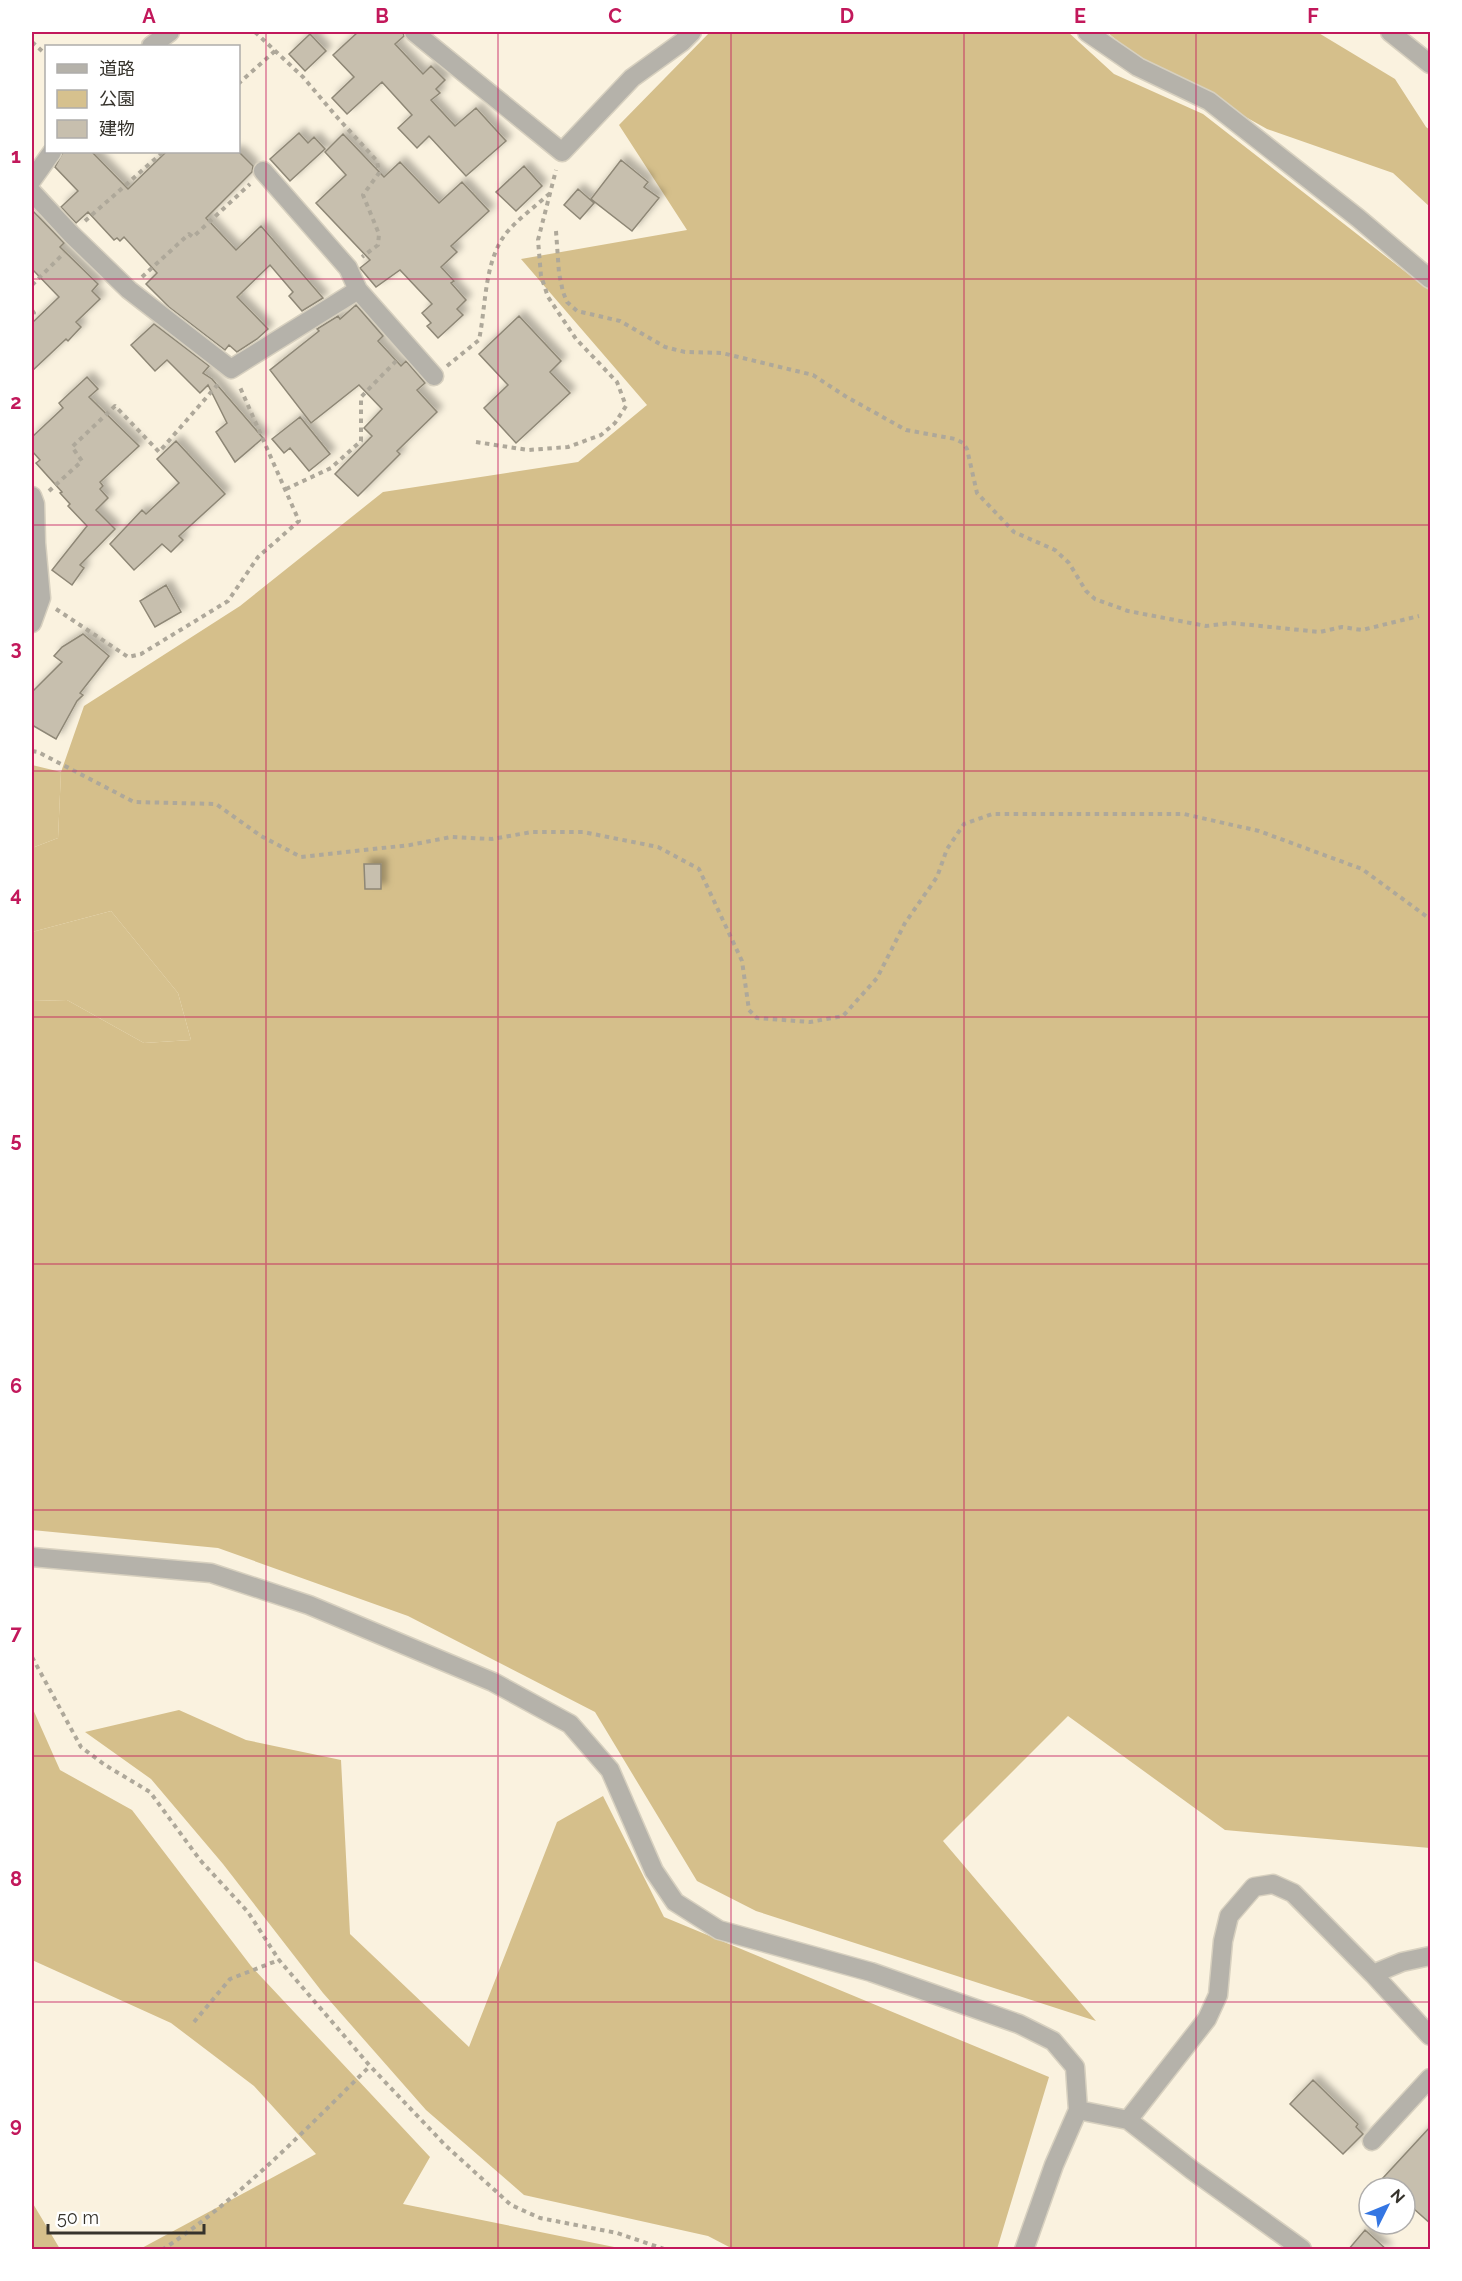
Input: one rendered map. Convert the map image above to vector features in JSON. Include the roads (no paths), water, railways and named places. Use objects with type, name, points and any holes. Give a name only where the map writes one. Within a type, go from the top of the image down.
[{"type":"street","points":[[152,45],[170,32]]},
{"type":"street","points":[[414,32],[562,152],[632,78],[682,42],[692,32]]},
{"type":"street","points":[[1087,32],[1138,67],[1209,101],[1358,218],[1431,279]]},
{"type":"street","points":[[1390,32],[1431,64]]},
{"type":"street","points":[[32,180],[51,153]]},
{"type":"street","points":[[263,171],[348,268],[358,290],[434,376]]},
{"type":"street","points":[[32,192],[74,237],[129,290],[231,369],[358,290]]},
{"type":"street","points":[[32,623],[41,598],[33,500]]},
{"type":"street","points":[[32,1557],[211,1573],[309,1605],[493,1682],[570,1724],[610,1770],[654,1871],[675,1902],[718,1930],[871,1972],[1019,2024],[1053,2041],[1075,2067],[1078,2110],[1054,2165],[1024,2250]]},
{"type":"street","points":[[1128,2120],[1207,2019],[1218,1995],[1223,1941],[1228,1916],[1254,1887],[1273,1884],[1293,1893],[1431,2036]]},
{"type":"street","points":[[1373,1974],[1402,1962],[1431,1956]]},
{"type":"street","points":[[1372,2141],[1431,2078]]},
{"type":"street","points":[[1078,2110],[1128,2120],[1192,2170],[1302,2249]]}]
